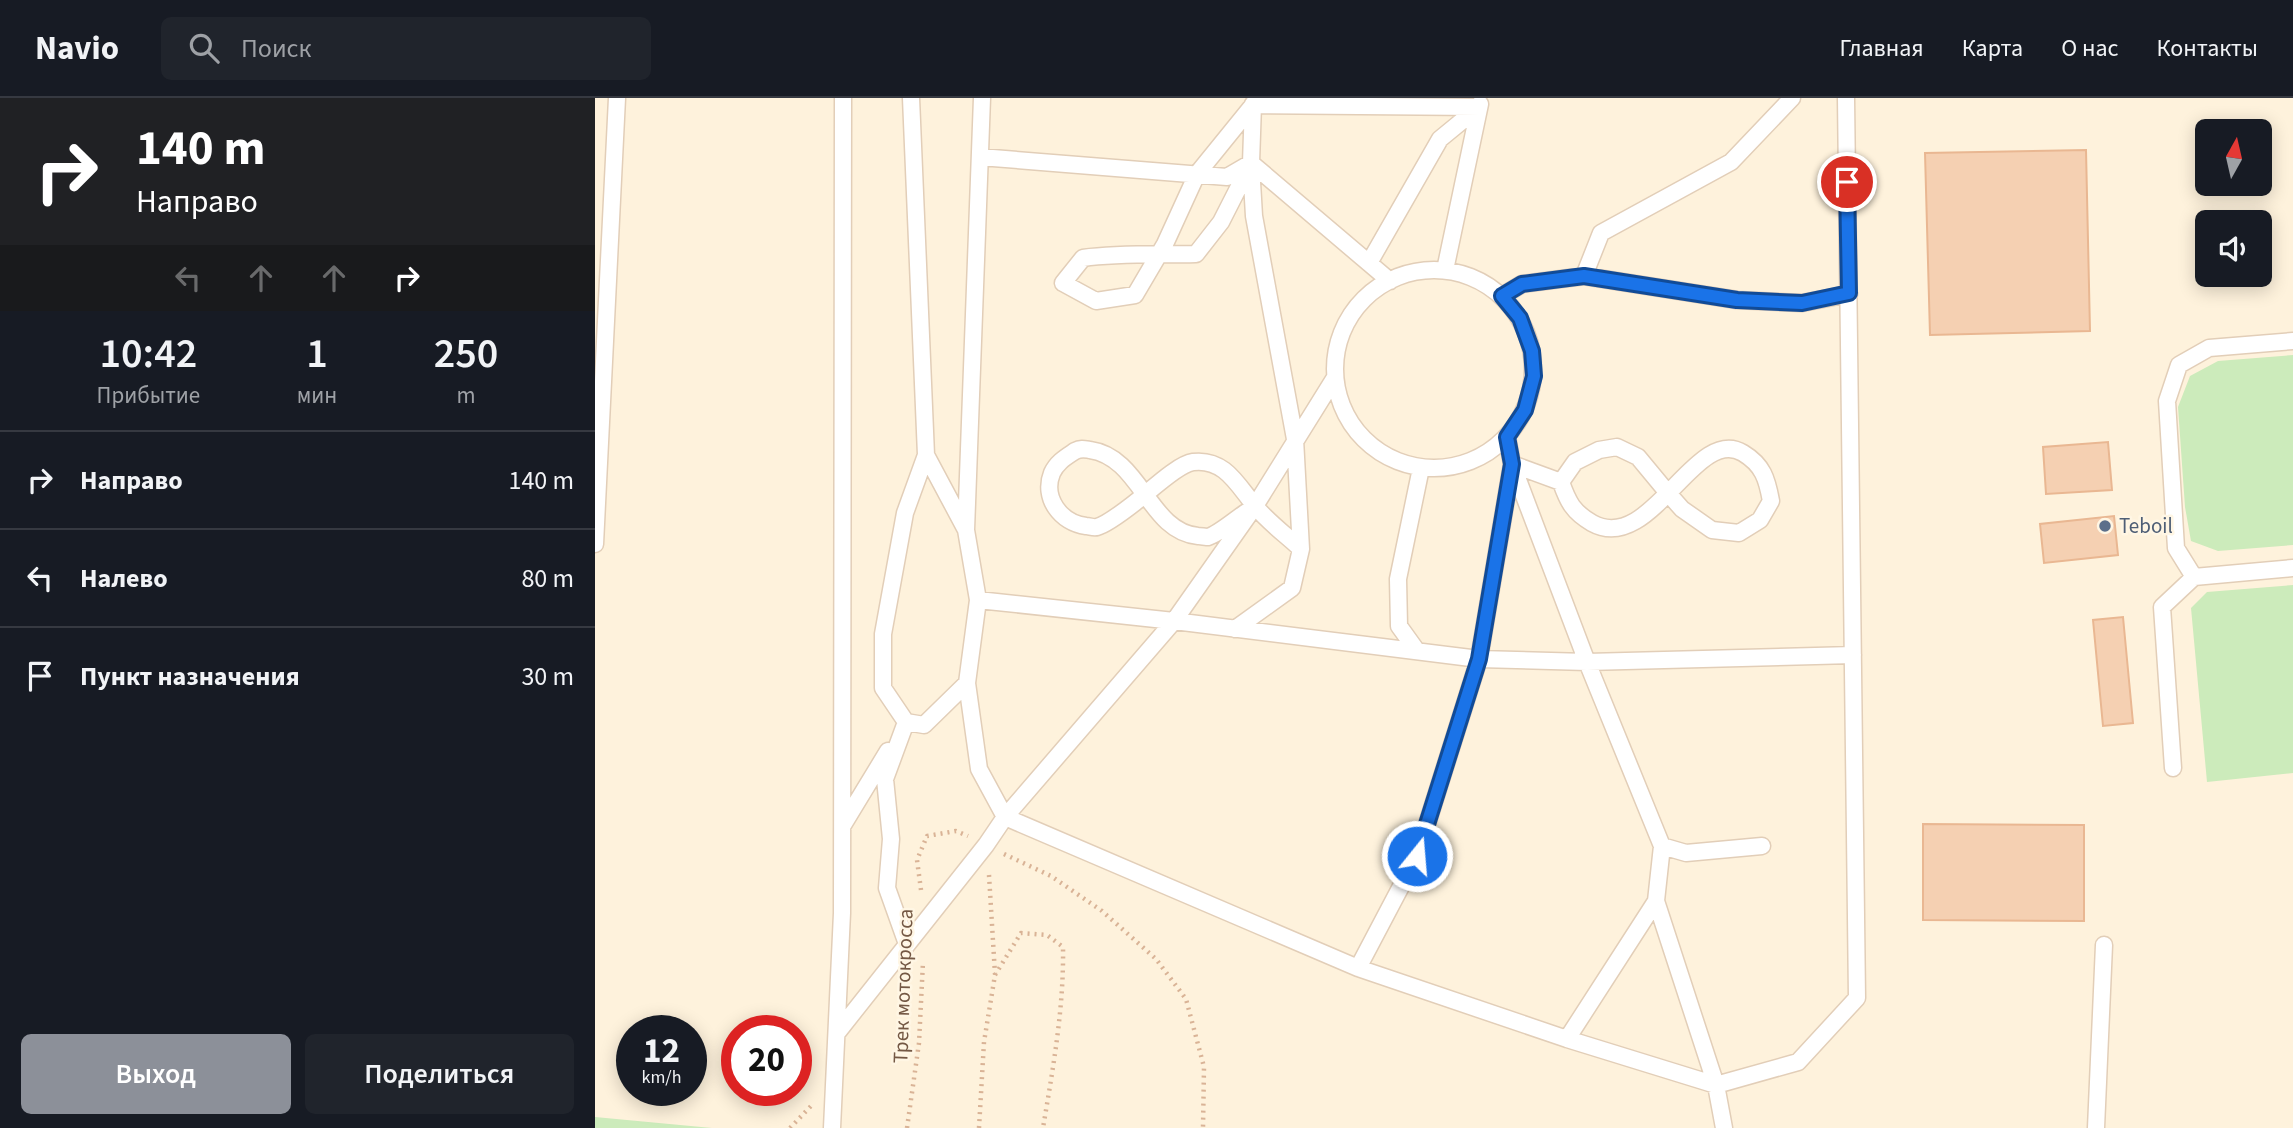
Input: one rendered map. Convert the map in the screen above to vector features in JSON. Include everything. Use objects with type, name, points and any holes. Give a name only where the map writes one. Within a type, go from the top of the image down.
[{"type":"lane","points":[[595,544],[617,98]]},
{"type":"lane","points":[[832,1128],[842,913],[843,98]]},
{"type":"lane","points":[[911,98],[926,455],[905,513],[883,634],[883,688],[906,722],[924,725],[967,683]]},
{"type":"lane","points":[[982,98],[966,530],[978,600],[967,683],[979,769],[1005,817],[1358,968],[1567,1040],[1716,1085],[1798,1062],[1857,998],[1846,98]]},
{"type":"lane","points":[[1584,276],[1601,233],[1731,162],[1792,98]]},
{"type":"lane","points":[[1254,102],[1480,103]]},
{"type":"lane","points":[[1235,629],[1292,588],[1301,550],[1295,439],[1254,216],[1251,163],[1254,102]]},
{"type":"lane","points":[[1251,163],[1221,222],[1196,254],[1158,256],[1116,253],[1083,258],[1063,283],[1096,301],[1135,295],[1158,256],[1196,174],[1254,102]]},
{"type":"lane","points":[[1369,263],[1440,139],[1480,103]]},
{"type":"lane","points":[[1445,270],[1480,103]]},
{"type":"lane","points":[[980,157],[1227,177],[1251,163]]},
{"type":"lane","points":[[1251,163],[1391,281]]},
{"type":"lane","points":[[1445,270],[1471,276],[1502,296],[1520,318],[1532,351],[1534,376],[1525,410],[1507,437],[1480,457],[1454,467],[1421,468],[1403,464],[1374,449],[1357,433],[1340,404],[1334,379],[1337,345],[1348,317],[1371,291],[1409,272],[1445,270]]},
{"type":"lane","points":[[1502,296],[1522,284],[1584,276],[1737,300],[1802,303],[1849,293]]},
{"type":"lane","points":[[2194,577],[2176,548],[2167,401],[2179,365],[2209,348],[2293,341]]},
{"type":"lane","points":[[837,1033],[986,845],[1005,817],[1174,621],[1255,506],[1334,379]]},
{"type":"lane","points":[[1507,437],[1512,464],[1587,662],[1662,846],[1656,901],[1716,1085],[1724,1128]]},
{"type":"lane","points":[[1512,464],[1560,482],[1570,506],[1586,520],[1602,528],[1618,529],[1635,524],[1667,492],[1696,465],[1720,449],[1738,450],[1756,461],[1767,481],[1771,501],[1760,520],[1739,533],[1712,530],[1682,509],[1667,492],[1638,457],[1617,447],[1599,450],[1575,462],[1560,482]]},
{"type":"lane","points":[[1255,506],[1207,537],[1189,536],[1176,531],[1146,494],[1121,464],[1102,452],[1080,449],[1062,458],[1052,473],[1049,493],[1060,516],[1078,525],[1097,527],[1123,511],[1146,494],[1191,462],[1209,463],[1232,476],[1255,506],[1301,550]]},
{"type":"lane","points":[[926,455],[966,530]]},
{"type":"lane","points":[[1358,968],[1417,856],[1479,659],[1512,464]]},
{"type":"lane","points":[[1417,652],[1399,626],[1398,579],[1421,468]]},
{"type":"lane","points":[[2173,768],[2162,607],[2194,577],[2293,568]]},
{"type":"lane","points":[[978,600],[1479,659],[1587,662],[1853,655]]},
{"type":"lane","points":[[842,826],[906,722]]},
{"type":"lane","points":[[906,722],[885,779],[891,839],[887,888],[907,944]]},
{"type":"lane","points":[[1662,846],[1686,853],[1762,846]]},
{"type":"lane","points":[[1567,1040],[1656,901]]},
{"type":"lane","points":[[2096,1128],[2104,945]]},
{"type":"path","name":"Трек мотокросса","points":[[907,1128],[919,1043],[925,922],[917,860],[927,836],[956,831],[1051,876],[1102,911],[1156,959],[1186,999],[1204,1067],[1203,1128]]},
{"type":"path","points":[[979,1128],[984,1042],[995,975],[992,893],[986,845]]},
{"type":"path","points":[[995,975],[1021,933],[1047,935],[1063,947],[1064,980],[1043,1128]]},
{"type":"green space","points":[[2293,355],[2293,545],[2218,551],[2191,541],[2185,507],[2178,407],[2190,376],[2218,361]]},
{"type":"green space","points":[[2293,585],[2293,773],[2207,782],[2191,608],[2207,592]]},
{"type":"green space","points":[[595,1117],[712,1128],[595,1128]]},
{"type":"building","points":[[2086,150],[2090,331],[1930,335],[1925,153]]},
{"type":"building","points":[[2108,442],[2112,490],[2046,494],[2043,447]]},
{"type":"building","points":[[2114,516],[2118,555],[2044,563],[2040,524]]},
{"type":"building","points":[[2123,617],[2133,723],[2103,726],[2093,620]]},
{"type":"building","points":[[1923,824],[2084,825],[2084,921],[1923,920]]},
{"type":"place","name":"Teboil","points":[[2105,526]]},
{"type":"route","points":[[1417,856],[1479,659],[1512,464],[1507,437],[1525,410],[1534,376],[1532,351],[1520,318],[1502,296],[1522,284],[1584,276],[1737,300],[1802,303],[1849,293],[1847,182]]}]
